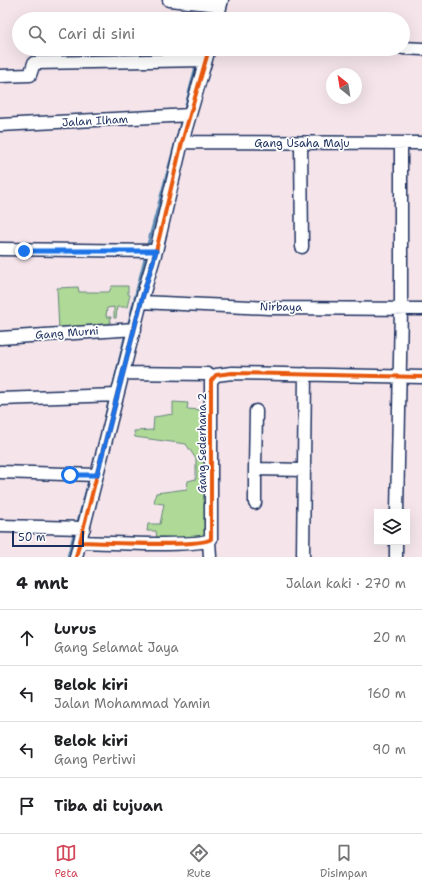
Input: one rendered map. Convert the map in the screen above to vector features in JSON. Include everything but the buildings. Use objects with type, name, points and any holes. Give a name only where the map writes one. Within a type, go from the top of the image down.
[{"type":"street","points":[[169,0],[221,3]]},
{"type":"street","points":[[410,48],[422,49]]},
{"type":"street","points":[[0,76],[30,75],[34,63],[170,56]]},
{"type":"street","points":[[76,557],[141,302],[156,251],[182,142],[206,56]]},
{"type":"street","name":"Jalan Ilham","points":[[0,125],[190,115]]},
{"type":"street","name":"Gang Usaha Maju","points":[[182,142],[422,143]]},
{"type":"street","points":[[301,143],[302,247]]},
{"type":"street","points":[[397,509],[401,309],[401,143]]},
{"type":"street","points":[[0,249],[156,251]]},
{"type":"street","name":"Nirbaya","points":[[141,302],[269,308],[422,309]]},
{"type":"street","name":"Gang Murni","points":[[0,338],[135,329]]},
{"type":"street","points":[[123,373],[207,374],[213,378]]},
{"type":"street","name":"Gang Sederhana 2","points":[[210,557],[209,540],[213,535],[210,490],[213,378],[216,375],[232,373],[399,375],[422,377]]},
{"type":"street","points":[[302,557],[305,374]]},
{"type":"street","points":[[0,399],[117,395]]},
{"type":"street","points":[[255,503],[256,411]]},
{"type":"street","points":[[255,469],[304,470]]},
{"type":"street","points":[[0,472],[97,475]]},
{"type":"street","points":[[0,526],[84,528]]},
{"type":"street","points":[[80,542],[187,543],[209,540]]},
{"type":"street","points":[[396,545],[396,557]]},
{"type":"green space","points":[[112,286],[128,286],[128,294],[130,295],[127,307],[117,307],[116,318],[114,318],[114,307],[107,308],[106,317],[111,317],[109,329],[59,331],[57,288],[78,287],[79,292],[109,292]]},
{"type":"green space","points":[[173,402],[188,403],[187,409],[204,410],[207,539],[157,538],[156,531],[147,531],[148,524],[160,524],[164,504],[154,503],[156,493],[187,489],[188,481],[196,479],[196,459],[186,444],[135,437],[134,431],[153,430],[154,417],[173,414]]},
{"type":"waterway","points":[[210,12],[211,8]]},
{"type":"waterway","points":[[184,113],[197,62]]},
{"type":"waterway","points":[[178,134],[182,118]]},
{"type":"waterway","points":[[147,248],[175,145]]},
{"type":"waterway","points":[[128,326],[146,254]]},
{"type":"waterway","points":[[112,392],[126,333]]},
{"type":"waterway","points":[[104,425],[110,397]]},
{"type":"waterway","points":[[77,525],[89,481]]},
{"type":"waterway","points":[[68,557],[75,531]]},
{"type":"cycle path","points":[[76,557],[141,302],[156,251],[182,142],[207,56]]},
{"type":"cycle path","points":[[80,542],[170,544],[203,542],[211,539],[211,381],[216,375],[232,373],[422,377]]},
{"type":"route","points":[[24,251],[156,251],[141,302],[97,475],[70,475]]}]
